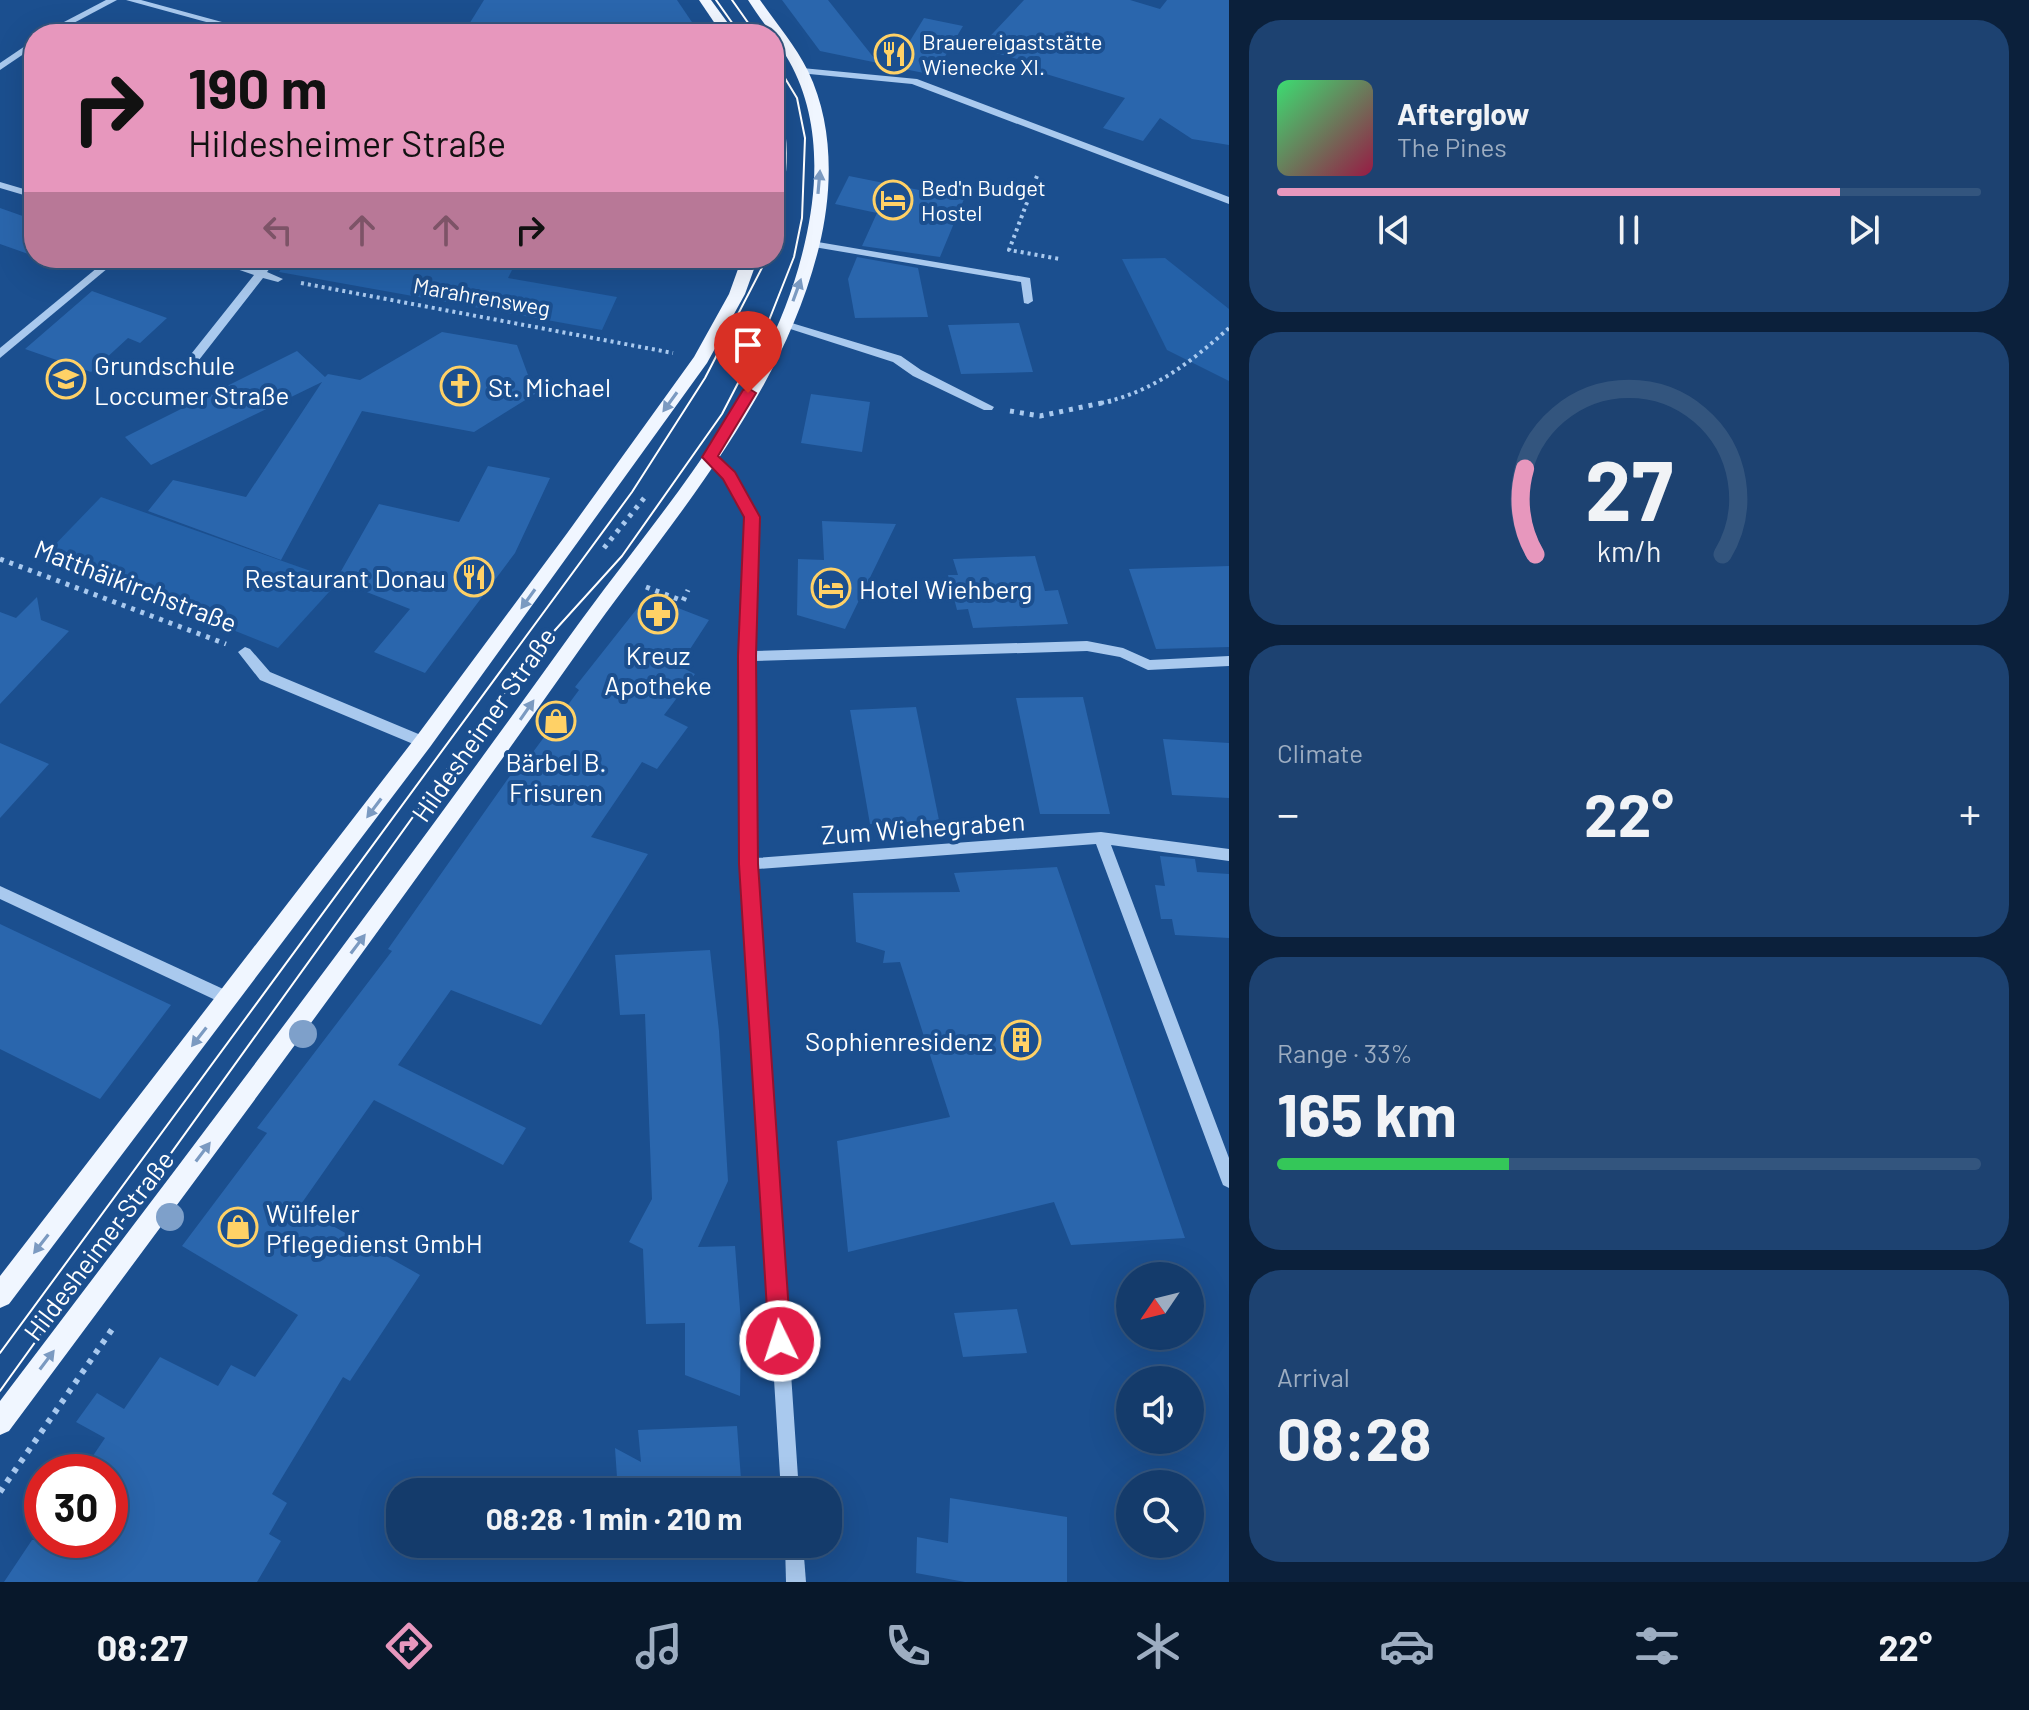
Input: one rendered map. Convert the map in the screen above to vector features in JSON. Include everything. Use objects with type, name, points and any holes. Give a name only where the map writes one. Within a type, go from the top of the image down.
[{"type":"main road","points":[[705,0],[722,24]]},
{"type":"main road","name":"Hildesheimer Straße","points":[[754,0],[770,24]]},
{"type":"main road","name":"Hildesheimer Straße","points":[[0,1422],[432,845],[632,561],[710,457],[777,345],[812,244],[821,174],[818,120],[802,71],[784,44]]},
{"type":"main road","name":"Hildesheimer Straße","points":[[0,1296],[229,999],[574,536],[701,359],[737,294],[746,268]]},
{"type":"street","points":[[66,24],[113,0]]},
{"type":"street","points":[[130,0],[222,24]]},
{"type":"street","points":[[0,67],[24,50]]},
{"type":"street","points":[[802,71],[914,81],[1229,201]]},
{"type":"street","points":[[0,185],[24,192]]},
{"type":"street","points":[[812,244],[1026,280],[1028,301]]},
{"type":"street","points":[[0,354],[103,268]]},
{"type":"street","points":[[238,268],[278,279]]},
{"type":"street","points":[[184,371],[264,268]]},
{"type":"street","points":[[785,324],[897,359],[917,373],[988,407]]},
{"type":"street","points":[[710,457],[730,476],[752,517],[747,656],[749,864],[789,1478]]},
{"type":"street","points":[[747,656],[1087,646],[1123,653],[1148,665],[1229,661]]},
{"type":"street","name":"Matthäikirchstraße","points":[[245,652],[265,676],[423,742]]},
{"type":"street","points":[[1101,838],[1229,1180]]},
{"type":"street","name":"Zum Wiehegraben","points":[[749,864],[1101,838],[1229,855]]},
{"type":"street","points":[[0,892],[229,999]]},
{"type":"street","points":[[795,1558],[796,1582]]},
{"type":"path","points":[[1037,176],[1009,250],[1060,259]]},
{"type":"path","name":"Marahrensweg","points":[[278,279],[701,359]]},
{"type":"path","points":[[988,407],[1040,416],[1119,399],[1181,370],[1229,328]]},
{"type":"path","points":[[604,548],[645,497]]},
{"type":"path","points":[[574,536],[632,561],[646,587],[683,601],[688,590]]},
{"type":"path","name":"Matthäikirchstraße","points":[[0,559],[245,652]]},
{"type":"shaded area","points":[[1165,258],[1229,309],[1229,381],[1167,350],[1122,259]]},
{"type":"shaded area","points":[[282,268],[513,268],[508,278],[617,297],[602,330],[279,272]]},
{"type":"shaded area","points":[[101,497],[339,581],[278,648],[45,555]]},
{"type":"building","points":[[484,0],[677,0],[693,24],[469,24]]},
{"type":"building","points":[[782,0],[828,0],[878,63],[820,51]]},
{"type":"building","points":[[1024,0],[1130,0],[1160,9],[1167,0],[1229,0],[1229,145],[1192,139],[1160,118],[1143,141],[1103,128],[1125,98],[1023,67],[1028,62],[979,48]]},
{"type":"building","points":[[924,18],[963,26],[934,75],[894,67]]},
{"type":"building","points":[[849,176],[964,199],[940,257],[862,246],[877,213],[835,204]]},
{"type":"building","points":[[0,208],[24,216],[24,252],[0,244]]},
{"type":"building","points":[[857,257],[918,268],[928,317],[855,318],[848,279]]},
{"type":"building","points":[[92,291],[167,318],[140,343],[128,338],[91,372],[25,349]]},
{"type":"building","points":[[1019,323],[1033,372],[961,374],[948,325]]},
{"type":"building","points":[[442,332],[517,345],[535,394],[474,432],[362,411],[281,560],[148,511],[173,480],[246,497],[322,382],[151,465],[125,437],[297,351],[325,377],[328,374],[360,380]]},
{"type":"building","points":[[811,394],[870,402],[862,452],[801,443]]},
{"type":"building","points":[[488,466],[550,478],[515,553],[425,673],[374,652],[410,609],[336,580],[379,504],[459,522]]},
{"type":"building","name":"Hotel Wiehberg","points":[[822,521],[896,524],[845,629],[797,615],[798,559],[824,560]]},
{"type":"building","points":[[1035,556],[1045,591],[1058,590],[1068,624],[973,628],[968,609],[957,610],[948,575],[958,575],[953,559]]},
{"type":"building","points":[[1229,566],[1229,647],[1156,649],[1129,569]]},
{"type":"building","points":[[647,596],[709,620],[679,666],[695,674],[664,715],[688,727],[657,769],[642,762],[591,837],[648,854],[541,1025],[451,990],[398,1065],[526,1128],[503,1165],[374,1100],[299,1207],[420,1275],[350,1381],[343,1377],[272,1494],[287,1503],[269,1534],[281,1541],[257,1582],[4,1582],[24,1552],[24,1558],[128,1558],[128,1454],[94,1454],[105,1438],[76,1422],[97,1393],[124,1409],[160,1357],[218,1386],[231,1365],[255,1377],[298,1315],[182,1246],[267,1133],[257,1128],[392,951],[388,949],[512,773],[516,775],[579,690],[575,687]]},
{"type":"building","points":[[37,597],[41,620],[69,631],[0,704],[0,612],[16,618]]},
{"type":"building","points":[[1083,697],[1110,814],[1040,814],[1016,698]]},
{"type":"building","points":[[916,707],[939,820],[870,824],[850,710]]},
{"type":"building","points":[[1163,739],[1229,743],[1229,798],[1172,795]]},
{"type":"building","points":[[0,743],[49,764],[0,818]]},
{"type":"building","points":[[1160,856],[1195,859],[1197,872],[1229,874],[1229,938],[1175,935],[1172,919],[1161,919],[1155,885],[1165,886]]},
{"type":"building","name":"Sophienresidenz","points":[[1057,867],[1185,1238],[1071,1245],[1054,1202],[848,1252],[837,1141],[950,1117],[900,962],[883,963],[885,951],[856,942],[853,893],[960,892],[954,873]]},
{"type":"building","points":[[0,924],[171,1005],[100,1099],[0,1049]]},
{"type":"building","points":[[710,950],[719,1031],[728,1181],[698,1247],[735,1246],[741,1322],[740,1396],[685,1375],[685,1323],[646,1324],[643,1249],[629,1242],[652,1199],[645,1014],[620,1015],[615,955]]},
{"type":"building","points":[[1017,1309],[1027,1353],[963,1357],[954,1313]]},
{"type":"building","points":[[737,1426],[741,1478],[617,1478],[615,1448],[641,1462],[638,1430]]},
{"type":"building","points":[[950,1498],[1067,1517],[1067,1582],[965,1582],[916,1573],[917,1537],[948,1543]]},
{"type":"tram line","points":[[716,0],[733,24]]},
{"type":"tram line","points":[[732,0],[749,24]]},
{"type":"tram line","points":[[0,1391],[456,757],[537,650],[622,556],[722,414],[764,333],[794,257],[802,218],[805,138],[797,98],[784,77]]},
{"type":"tram line","points":[[784,127],[784,180]]},
{"type":"tram line","points":[[0,1353],[632,492],[705,378],[762,268]]},
{"type":"place","name":"Brauereigaststätte Wienecke XI.","points":[[894,54]]},
{"type":"place","name":"Bed'n Budget Hostel","points":[[893,200]]},
{"type":"place","name":"Grundschule Loccumer Straße","points":[[66,379]]},
{"type":"place","name":"St. Michael","points":[[460,386]]},
{"type":"place","name":"Restaurant Donau","points":[[474,577]]},
{"type":"place","name":"Hotel Wiehberg","points":[[831,588]]},
{"type":"place","name":"Kreuz Apotheke","points":[[658,614]]},
{"type":"place","name":"Bärbel B. Frisuren","points":[[556,721]]},
{"type":"place","name":"Sophienresidenz","points":[[1021,1040]]},
{"type":"place","name":"Wülfeler Pflegedienst GmbH","points":[[238,1227]]},
{"type":"route","points":[[748,393],[710,457],[730,476],[752,517],[747,656],[749,864],[780,1341]]}]
